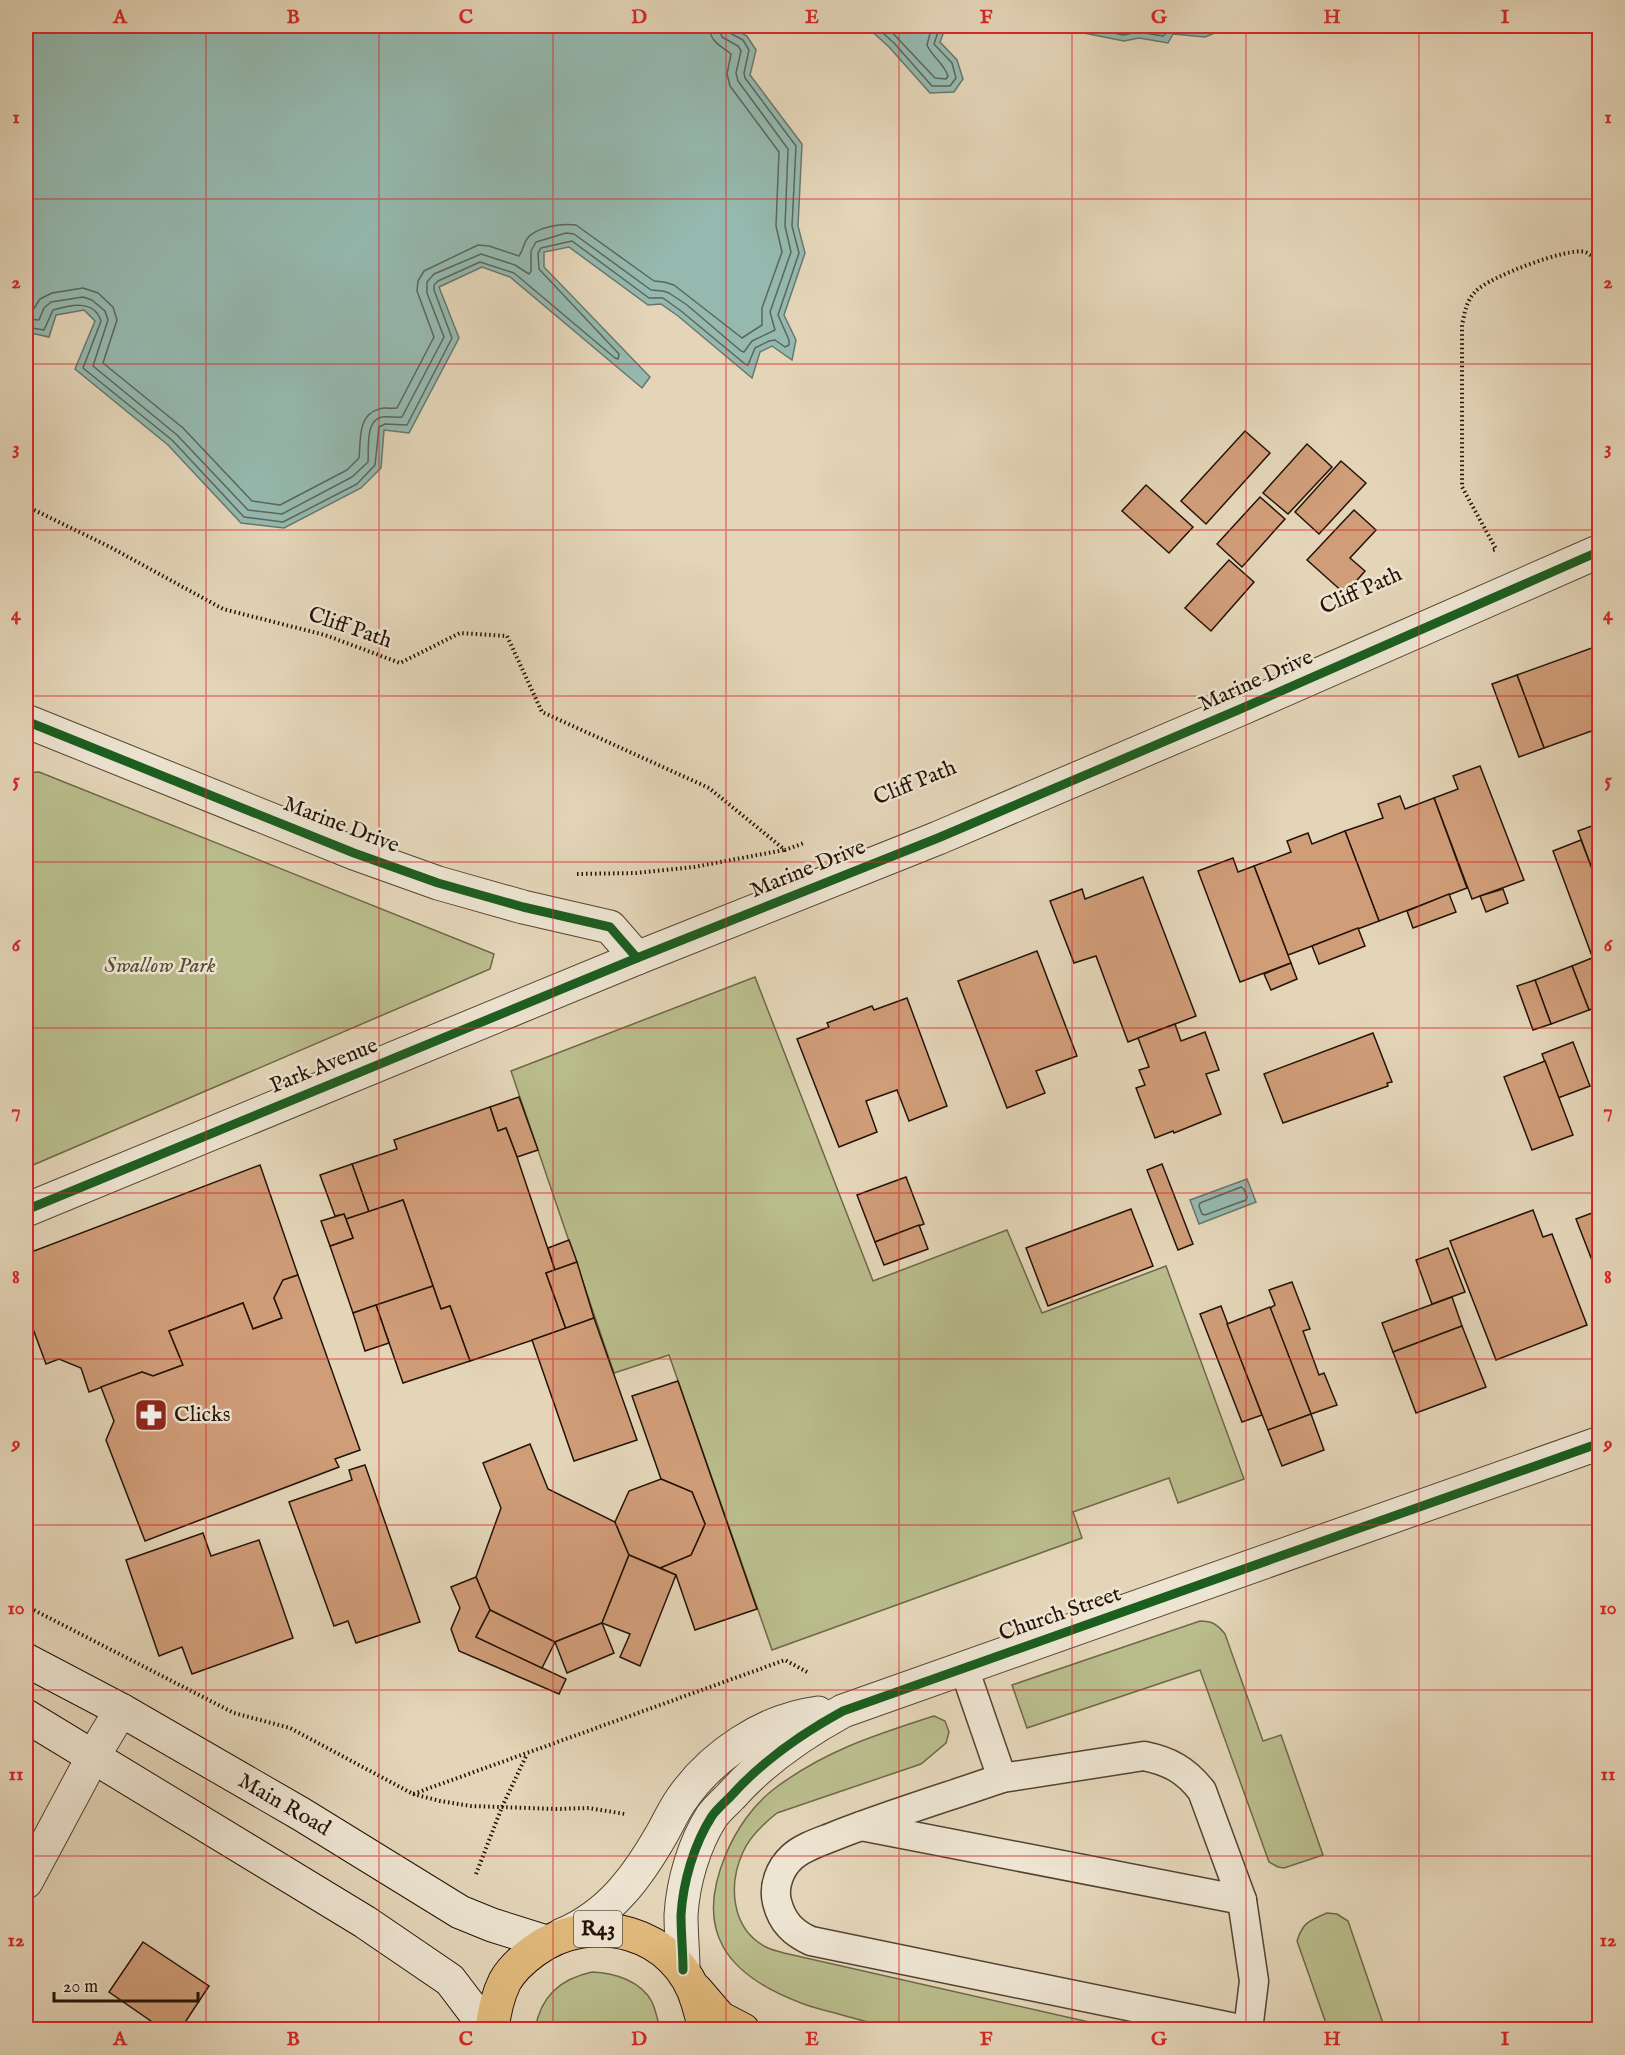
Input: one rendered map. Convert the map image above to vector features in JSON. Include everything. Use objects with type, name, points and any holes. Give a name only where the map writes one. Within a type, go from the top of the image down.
[{"type":"main road","name":"Main Road","points":[[490,2030],[495,2006],[506,1980],[523,1959],[554,1938],[588,1929],[615,1930],[641,1938],[664,1952],[720,2018],[743,2030]]},
{"type":"main road","points":[[688,1978],[704,2030]]},
{"type":"street","name":"Marine Drive","points":[[26,721],[354,853],[523,907],[610,927],[637,958],[960,829],[1238,711],[1599,551]]},
{"type":"street","name":"Park Avenue","points":[[26,1210],[637,958]]},
{"type":"street","name":"Church Street","points":[[688,1978],[681,1915],[686,1881],[696,1849],[713,1815],[744,1780],[810,1729],[855,1707],[1599,1443]]},
{"type":"street","name":"Main Road","points":[[26,1660],[121,1710],[301,1814],[460,1912],[492,1925],[554,1938]]},
{"type":"street","name":"Church Street","points":[[554,1938],[580,1927],[612,1904],[643,1866],[681,1800],[703,1773],[730,1750],[756,1734],[784,1722],[813,1714],[855,1707]]},
{"type":"street","points":[[26,1882],[94,1755],[121,1710]]},
{"type":"street","name":"Main Road","points":[[26,1716],[94,1755],[365,1922],[450,1980],[490,2030]]},
{"type":"lane","points":[[964,1668],[1002,1778]]},
{"type":"lane","points":[[1144,1755],[1161,1759],[1178,1767],[1202,1791],[1242,1900],[1254,1981],[1247,2030],[812,1941],[798,1935],[787,1925],[780,1913],[776,1897],[777,1881],[783,1867],[794,1855],[808,1847],[860,1826],[1002,1778],[1144,1755]]},
{"type":"lane","points":[[860,1826],[1242,1900]]},
{"type":"path","points":[[1485,554],[1496,549],[1462,488],[1462,325],[1467,301],[1492,279],[1543,260],[1576,251],[1587,252],[1599,264]]},
{"type":"path","points":[[566,873],[648,872],[694,867],[785,850],[807,842]]},
{"type":"path","points":[[26,1606],[234,1713],[290,1728],[413,1794],[471,1806],[589,1808],[626,1814],[663,1831]]},
{"type":"path","points":[[413,1794],[785,1660],[855,1707]]},
{"type":"path","points":[[460,1912],[502,1807],[527,1753]]},
{"type":"green space","name":"Swallow Park","points":[[39,772],[494,954],[490,969],[26,1168],[26,773]]},
{"type":"green space","points":[[755,977],[873,1281],[1007,1230],[1042,1313],[1166,1266],[1244,1479],[1178,1503],[1169,1478],[1073,1512],[1082,1538],[772,1650],[669,1355],[614,1373],[511,1071]]},
{"type":"green space","points":[[1200,1621],[1214,1624],[1225,1634],[1263,1741],[1281,1735],[1323,1855],[1284,1868],[1269,1862],[1200,1670],[1027,1728],[1012,1685]]},
{"type":"green space","points":[[934,1716],[945,1721],[949,1732],[946,1743],[921,1764],[777,1813],[757,1831],[743,1852],[735,1878],[734,1892],[739,1918],[754,1939],[772,1950],[1120,2029],[920,2031],[889,2028],[813,2007],[775,1992],[753,1979],[736,1964],[723,1947],[716,1928],[713,1906],[717,1882],[726,1854],[735,1836],[759,1803],[793,1776],[831,1754],[871,1737]]},
{"type":"green space","points":[[1327,1913],[1337,1914],[1348,1921],[1385,2029],[1328,2029],[1297,1941],[1308,1923]]},
{"type":"green space","points":[[592,1972],[618,1976],[641,1989],[652,2002],[660,2029],[535,2029],[547,1998],[561,1984]]},
{"type":"water","points":[[26,26],[728,26],[747,36],[756,50],[750,75],[802,144],[798,226],[805,253],[784,315],[796,340],[792,360],[772,346],[760,352],[752,378],[678,316],[661,304],[648,305],[569,247],[544,252],[544,267],[650,377],[642,388],[510,277],[482,267],[439,287],[459,338],[409,433],[384,430],[381,468],[361,488],[284,528],[241,523],[168,445],[75,369],[95,321],[84,310],[56,315],[49,337],[26,332]]},
{"type":"water","points":[[866,26],[946,26],[940,42],[957,60],[963,79],[954,92],[930,93],[889,47]]},
{"type":"water","points":[[1080,26],[1232,26],[1205,37],[1173,34],[1168,43],[1139,38],[1124,41],[1084,33]]},
{"type":"water","points":[[1247,1179],[1256,1202],[1199,1224],[1190,1200]]},
{"type":"building","points":[[1600,216],[1600,245],[1592,218]]},
{"type":"building","points":[[1245,431],[1270,453],[1206,524],[1181,501]]},
{"type":"building","points":[[1307,444],[1332,467],[1288,514],[1263,493]]},
{"type":"building","points":[[1341,461],[1366,483],[1319,534],[1295,512]]},
{"type":"building","points":[[1146,485],[1193,527],[1169,553],[1122,511]]},
{"type":"building","points":[[1260,497],[1285,519],[1242,567],[1217,544]]},
{"type":"building","points":[[1354,510],[1376,530],[1350,558],[1365,571],[1345,594],[1307,560]]},
{"type":"building","points":[[1229,560],[1254,582],[1211,631],[1185,608]]},
{"type":"building","points":[[1600,645],[1600,728],[1544,748],[1517,675]]},
{"type":"building","points":[[1517,675],[1544,748],[1519,757],[1492,684]]},
{"type":"building","points":[[1480,766],[1524,880],[1472,899],[1434,798],[1458,789],[1453,776]]},
{"type":"building","points":[[1400,796],[1405,809],[1434,798],[1467,888],[1379,921],[1345,831],[1383,818],[1378,804]]},
{"type":"building","points":[[1600,823],[1600,890],[1578,831]]},
{"type":"building","points":[[1345,831],[1379,921],[1288,955],[1254,866],[1291,852],[1287,841],[1308,833],[1312,844]]},
{"type":"building","points":[[1581,840],[1600,890],[1599,975],[1553,851]]},
{"type":"building","points":[[1233,858],[1238,872],[1254,866],[1291,963],[1240,982],[1198,871]]},
{"type":"building","points":[[1143,877],[1196,1016],[1128,1042],[1096,956],[1074,963],[1050,901],[1082,889],[1085,899]]},
{"type":"building","points":[[1503,889],[1508,903],[1486,912],[1480,896]]},
{"type":"building","points":[[1449,894],[1456,912],[1413,928],[1407,911]]},
{"type":"building","points":[[1358,928],[1365,946],[1319,964],[1312,946]]},
{"type":"building","points":[[1037,951],[1077,1056],[1036,1071],[1045,1093],[1007,1108],[958,981]]},
{"type":"building","points":[[1592,958],[1600,977],[1600,1006],[1589,1010],[1572,966]]},
{"type":"building","points":[[1291,963],[1297,979],[1271,990],[1264,974]]},
{"type":"building","points":[[1572,966],[1589,1010],[1551,1024],[1535,980]]},
{"type":"building","points":[[1535,980],[1551,1024],[1533,1030],[1517,986]]},
{"type":"building","points":[[907,998],[947,1106],[909,1121],[897,1090],[866,1101],[877,1132],[839,1147],[797,1039],[829,1027],[827,1023],[872,1006],[874,1010]]},
{"type":"building","points":[[1175,1024],[1181,1041],[1205,1032],[1219,1070],[1206,1074],[1221,1114],[1155,1138],[1136,1088],[1145,1085],[1139,1070],[1149,1067],[1138,1038]]},
{"type":"building","points":[[1373,1033],[1392,1082],[1387,1083],[1388,1086],[1283,1123],[1264,1074]]},
{"type":"building","points":[[1573,1042],[1590,1086],[1558,1098],[1542,1054]]},
{"type":"building","points":[[1545,1061],[1573,1135],[1532,1150],[1504,1077]]},
{"type":"building","points":[[519,1097],[538,1150],[517,1157],[506,1128],[498,1131],[490,1107]]},
{"type":"building","points":[[490,1107],[498,1131],[506,1128],[517,1157],[555,1270],[546,1273],[566,1329],[470,1361],[450,1306],[441,1309],[403,1200],[369,1212],[352,1164],[397,1149],[394,1140]]},
{"type":"building","points":[[352,1164],[369,1212],[346,1219],[344,1214],[335,1216],[320,1175]]},
{"type":"building","points":[[1162,1164],[1193,1244],[1178,1250],[1147,1170]]},
{"type":"building","points":[[260,1165],[298,1275],[283,1280],[274,1298],[282,1318],[253,1329],[243,1303],[169,1331],[183,1365],[153,1376],[142,1372],[89,1392],[81,1368],[59,1359],[46,1364],[26,1310],[26,1254]]},
{"type":"building","points":[[906,1177],[924,1224],[875,1242],[857,1195]]},
{"type":"building","points":[[403,1200],[433,1286],[353,1313],[330,1246],[353,1238],[346,1219]]},
{"type":"building","points":[[1131,1209],[1153,1266],[1048,1306],[1026,1248]]},
{"type":"building","points":[[1533,1210],[1543,1237],[1552,1234],[1587,1325],[1496,1360],[1450,1241]]},
{"type":"building","points":[[1600,1210],[1600,1281],[1576,1219]]},
{"type":"building","points":[[344,1214],[353,1238],[330,1246],[321,1221]]},
{"type":"building","points":[[919,1225],[928,1249],[884,1265],[875,1242]]},
{"type":"building","points":[[569,1240],[577,1262],[555,1270],[548,1248]]},
{"type":"building","points":[[1448,1248],[1465,1292],[1432,1304],[1416,1260]]},
{"type":"building","points":[[577,1262],[594,1318],[566,1329],[546,1273]]},
{"type":"building","points":[[298,1275],[360,1450],[335,1459],[339,1467],[145,1541],[106,1440],[114,1421],[101,1387],[142,1372],[153,1376],[183,1365],[169,1331],[243,1303],[253,1329],[282,1318],[274,1298],[283,1280]]},
{"type":"building","points":[[1292,1282],[1310,1329],[1303,1331],[1319,1375],[1324,1373],[1337,1405],[1311,1414],[1270,1308],[1275,1305],[1269,1290]]},
{"type":"building","points":[[433,1286],[441,1309],[450,1306],[470,1361],[403,1383],[376,1305]]},
{"type":"building","points":[[1452,1297],[1462,1326],[1393,1352],[1382,1323]]},
{"type":"building","points":[[376,1305],[389,1343],[365,1351],[353,1313]]},
{"type":"building","points":[[1221,1306],[1262,1415],[1242,1422],[1200,1314]]},
{"type":"building","points":[[1270,1307],[1311,1414],[1268,1430],[1227,1324]]},
{"type":"building","points":[[594,1318],[637,1440],[574,1461],[532,1340]]},
{"type":"building","points":[[1462,1326],[1486,1387],[1416,1413],[1393,1352]]},
{"type":"building","points":[[678,1381],[757,1609],[695,1630],[676,1575],[660,1568],[691,1555],[705,1524],[692,1492],[661,1479],[632,1396]]},
{"type":"building","points":[[1311,1414],[1324,1450],[1282,1466],[1268,1430]]},
{"type":"building","points":[[530,1444],[548,1489],[615,1522],[629,1555],[602,1623],[555,1642],[490,1610],[476,1577],[501,1508],[483,1463]]},
{"type":"building","points":[[365,1465],[420,1622],[356,1643],[348,1621],[334,1626],[289,1502],[352,1480],[349,1470]]},
{"type":"building","points":[[661,1479],[692,1492],[705,1524],[691,1555],[660,1568],[629,1555],[615,1522],[629,1491]]},
{"type":"building","points":[[203,1533],[211,1556],[259,1540],[293,1638],[192,1674],[182,1647],[159,1656],[126,1560]]},
{"type":"building","points":[[629,1555],[676,1575],[640,1666],[620,1657],[630,1634],[602,1623]]},
{"type":"building","points":[[476,1577],[490,1610],[476,1637],[566,1679],[559,1694],[459,1651],[451,1629],[460,1608],[451,1587]]},
{"type":"building","points":[[490,1610],[555,1642],[542,1668],[476,1637]]},
{"type":"building","points":[[602,1623],[614,1653],[567,1673],[555,1642]]},
{"type":"building","points":[[143,1942],[209,1986],[180,2030],[164,2030],[109,1992]]},
{"type":"cycle path","points":[[26,1210],[637,958],[938,838],[1238,710],[1600,551]]},
{"type":"cycle path","points":[[26,721],[354,853],[438,883],[523,907],[610,927],[637,958]]},
{"type":"cycle path","points":[[683,1970],[681,1915],[684,1890],[690,1864],[712,1816],[756,1771],[783,1749],[827,1720],[843,1711],[1600,1443]]},
{"type":"place","name":"Clicks","points":[[151,1415]]}]
